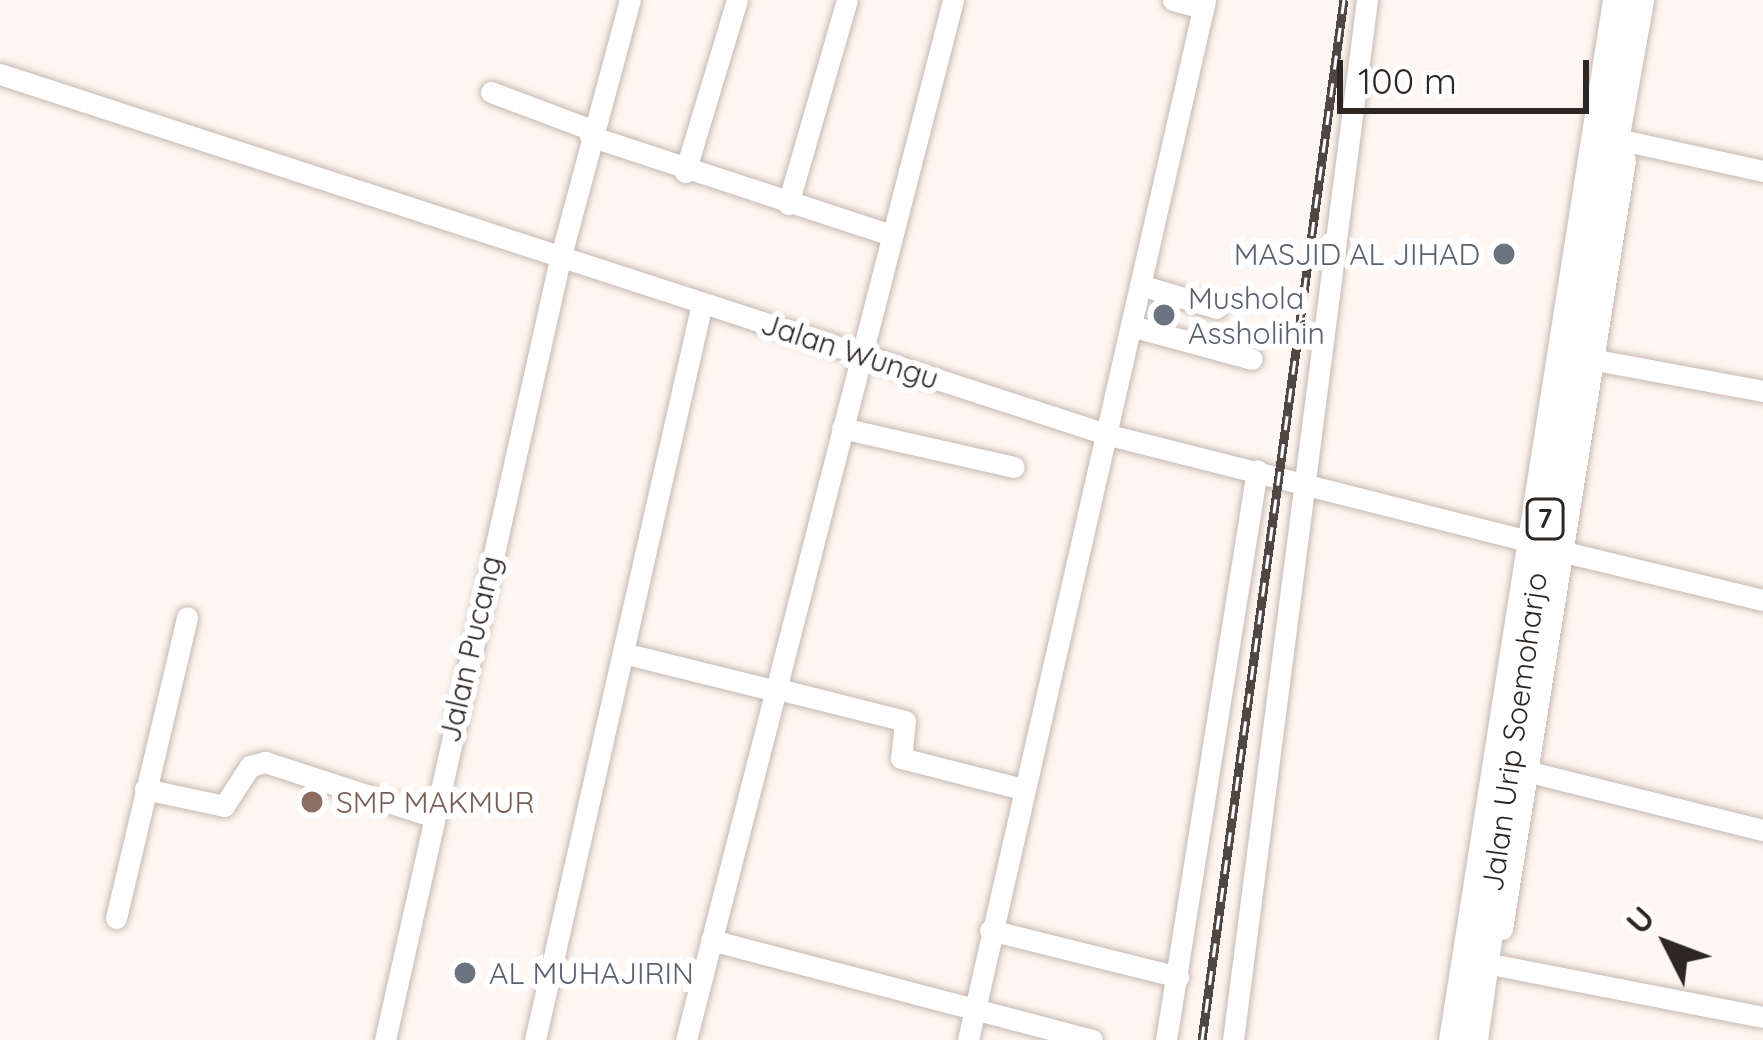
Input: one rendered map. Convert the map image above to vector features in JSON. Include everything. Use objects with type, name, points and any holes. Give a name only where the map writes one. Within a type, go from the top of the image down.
[{"type":"highway","name":"Jalan Urip Soemoharjo","points":[[1471,1040],[1538,544],[1622,0]]},
{"type":"highway","name":"Jalan Urip Soemoharjo","points":[[1453,1040],[1483,962],[1518,770],[1538,544],[1582,358],[1620,142],[1636,0]]},
{"type":"street","name":"Jalan Pucang","points":[[385,1040],[431,816],[560,259],[630,0]]},
{"type":"street","points":[[685,172],[737,0]]},
{"type":"street","points":[[788,204],[847,0]]},
{"type":"street","points":[[686,1040],[953,0]]},
{"type":"street","points":[[968,1040],[1204,4],[1173,0]]},
{"type":"street","points":[[1233,1040],[1367,0]]},
{"type":"street","points":[[1453,1040],[1538,544],[1612,0]]},
{"type":"street","points":[[1652,0],[1620,142],[1763,171]]},
{"type":"street","name":"Jalan Wungu","points":[[0,74],[1109,435],[1763,600]]},
{"type":"street","points":[[491,92],[685,172],[891,236]]},
{"type":"street","points":[[1140,285],[1217,308]]},
{"type":"street","points":[[538,1039],[702,303]]},
{"type":"street","points":[[1132,326],[1252,359]]},
{"type":"street","points":[[1582,358],[1763,391]]},
{"type":"street","points":[[842,428],[1014,467]]},
{"type":"street","points":[[1166,1040],[1257,470]]},
{"type":"street","points":[[116,918],[187,617]]},
{"type":"street","points":[[623,653],[905,722],[901,758],[1023,789]]},
{"type":"street","points":[[146,789],[224,806],[250,766],[265,762],[431,816]]},
{"type":"street","points":[[1518,770],[1763,830]]},
{"type":"street","points":[[990,930],[1178,977]]},
{"type":"street","points":[[711,940],[1092,1040]]},
{"type":"street","points":[[1487,1040],[1483,962],[1762,1009]]},
{"type":"railway","points":[[1202,1040],[1344,0]]},
{"type":"place","name":"MASJID AL JIHAD","points":[[1504,254]]},
{"type":"place","name":"Mushola Assholihin","points":[[1164,315]]},
{"type":"place","name":"SMP MAKMUR","points":[[312,802]]},
{"type":"place","name":"AL MUHAJIRIN","points":[[465,973]]}]
